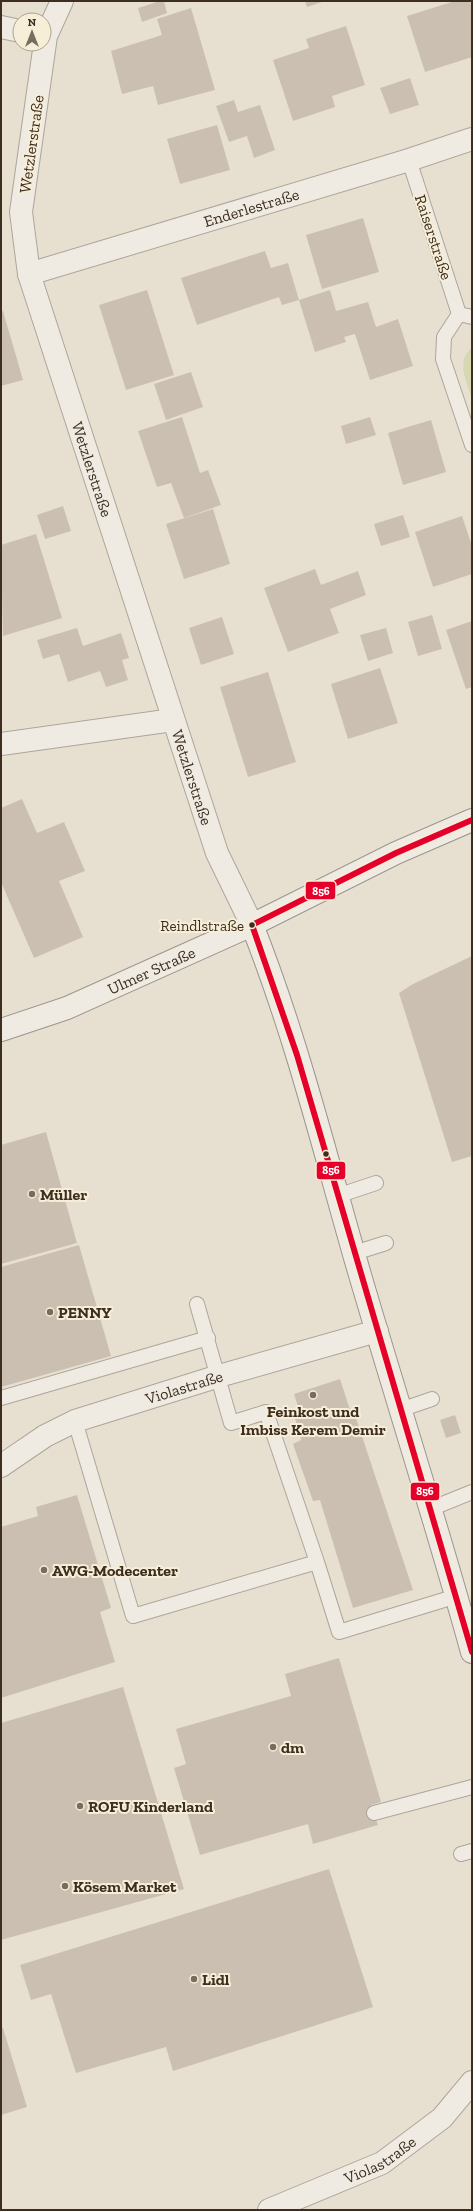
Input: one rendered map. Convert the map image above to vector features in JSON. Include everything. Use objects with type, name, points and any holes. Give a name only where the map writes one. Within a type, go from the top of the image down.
[{"type":"street","name":"Wetzlerstraße","points":[[52,22],[62,1]]},
{"type":"street","points":[[1,27],[12,29]]},
{"type":"street","name":"Wetzlerstraße","points":[[43,52],[21,212],[29,274],[217,852],[252,925]]},
{"type":"street","name":"Enderlestraße","points":[[29,274],[409,160],[472,138]]},
{"type":"street","points":[[1,744],[174,720]]},
{"type":"street","name":"Ulmer Straße","points":[[1,1030],[67,1008],[252,925],[396,853],[472,820]]},
{"type":"street","points":[[252,925],[275,985],[317,1120],[337,1196],[457,1596],[472,1651]]},
{"type":"street","name":"Violastraße","points":[[1,1466],[45,1436],[75,1421],[219,1376],[377,1331]]},
{"type":"street","name":"Violastraße","points":[[269,2210],[382,2163],[442,2118],[472,2082]]},
{"type":"lane","name":"Raiserstraße","points":[[409,160],[465,315],[444,337],[443,359],[472,445]]},
{"type":"lane","points":[[337,1196],[376,1183]]},
{"type":"lane","points":[[354,1253],[386,1244]]},
{"type":"lane","points":[[198,1304],[231,1423],[266,1412],[339,1632],[457,1596]]},
{"type":"lane","points":[[1,1398],[208,1338]]},
{"type":"lane","points":[[400,1410],[432,1399]]},
{"type":"lane","points":[[75,1421],[133,1616],[317,1562]]},
{"type":"lane","points":[[430,1509],[472,1492]]},
{"type":"lane","points":[[374,1814],[472,1787]]},
{"type":"green space","points":[[472,348],[472,399],[465,379],[463,365],[467,353]]},
{"type":"building","points":[[164,1],[167,13],[142,22],[138,8]]},
{"type":"building","points":[[305,1],[325,1],[307,7]]},
{"type":"building","points":[[455,1],[470,1],[472,9],[472,57],[425,72],[407,16]]},
{"type":"building","points":[[191,8],[215,90],[158,105],[153,86],[122,94],[111,51],[162,35],[157,19]]},
{"type":"building","points":[[346,26],[365,85],[332,96],[335,107],[293,121],[273,60],[309,48],[306,39]]},
{"type":"building","points":[[410,78],[419,105],[390,114],[380,88]]},
{"type":"building","points":[[234,100],[238,112],[260,105],[275,150],[254,158],[247,136],[229,142],[216,106]]},
{"type":"building","points":[[217,125],[230,170],[180,184],[167,139]]},
{"type":"building","points":[[363,218],[379,272],[322,289],[306,235]]},
{"type":"building","points":[[265,251],[271,268],[288,263],[299,300],[282,305],[279,297],[197,325],[181,278]]},
{"type":"building","points":[[147,290],[174,375],[126,390],[99,305]]},
{"type":"building","points":[[330,290],[336,311],[368,302],[376,327],[398,319],[413,366],[370,380],[355,334],[344,337],[346,342],[315,352],[299,300]]},
{"type":"building","points":[[3,311],[23,380],[1,386],[1,312]]},
{"type":"building","points":[[191,372],[203,407],[166,420],[154,384]]},
{"type":"building","points":[[182,417],[200,473],[208,470],[221,505],[184,518],[171,483],[157,487],[138,431]]},
{"type":"building","points":[[370,417],[376,435],[346,444],[341,426]]},
{"type":"building","points":[[431,420],[446,472],[403,485],[388,433]]},
{"type":"building","points":[[63,506],[71,531],[45,539],[37,515]]},
{"type":"building","points":[[213,509],[230,564],[184,579],[166,524]]},
{"type":"building","points":[[403,515],[410,537],[381,546],[374,524]]},
{"type":"building","points":[[462,516],[472,546],[472,574],[433,587],[415,532]]},
{"type":"building","points":[[36,534],[62,618],[3,636],[1,545]]},
{"type":"building","points":[[315,569],[321,585],[358,571],[366,595],[330,609],[339,633],[288,652],[264,588]]},
{"type":"building","points":[[432,615],[442,649],[418,656],[408,622]]},
{"type":"building","points":[[222,617],[234,654],[201,665],[189,628]]},
{"type":"building","points":[[472,621],[472,687],[466,689],[446,630]]},
{"type":"building","points":[[77,628],[83,646],[121,633],[129,658],[122,660],[128,680],[106,687],[100,671],[68,682],[59,654],[43,659],[37,640]]},
{"type":"building","points":[[386,628],[393,653],[368,661],[360,635]]},
{"type":"building","points":[[380,668],[398,723],[348,739],[331,684]]},
{"type":"building","points":[[268,672],[296,762],[248,777],[220,687]]},
{"type":"building","points":[[22,799],[37,833],[64,822],[85,871],[59,881],[83,937],[34,958],[1,882],[1,808]]},
{"type":"building","points":[[472,956],[472,1156],[452,1162],[399,993],[413,984]]},
{"type":"building","name":"Müller","points":[[46,1132],[77,1243],[1,1264],[1,1145]]},
{"type":"building","name":"PENNY","points":[[79,1245],[111,1356],[1,1387],[1,1267]]},
{"type":"building","points":[[340,1379],[351,1413],[354,1412],[413,1590],[353,1608],[320,1500],[313,1501],[293,1444],[301,1440],[295,1418],[301,1416],[294,1394]]},
{"type":"building","points":[[455,1415],[461,1433],[446,1438],[440,1420]]},
{"type":"building","name":"AWG-Modecenter","points":[[77,1495],[111,1608],[100,1612],[115,1662],[1,1698],[1,1527],[38,1516],[36,1507]]},
{"type":"building","name":"dm","points":[[339,1658],[381,1802],[371,1805],[378,1825],[313,1844],[308,1824],[200,1855],[174,1768],[186,1764],[176,1729],[291,1696],[285,1674]]},
{"type":"building","name":"ROFU Kinderland","points":[[123,1687],[184,1889],[1,1940],[1,1723]]},
{"type":"building","name":"Lidl","points":[[329,1869],[373,2007],[173,2071],[166,2047],[76,2073],[51,1994],[31,2000],[20,1965]]},
{"type":"building","points":[[1,2028],[3,2028],[27,2107],[1,2115]]},
{"type":"transit line","name":"856","points":[[472,820],[396,853],[252,925],[297,1055],[472,1652]]},
{"type":"place","name":"Reindlstraße","points":[[252,925]]},
{"type":"place","name":"Müller","points":[[32,1194]]},
{"type":"place","name":"PENNY","points":[[50,1312]]},
{"type":"place","name":"Feinkost und Imbiss Kerem Demir","points":[[313,1395]]},
{"type":"place","name":"AWG-Modecenter","points":[[44,1570]]},
{"type":"place","name":"dm","points":[[273,1747]]},
{"type":"place","name":"ROFU Kinderland","points":[[80,1806]]},
{"type":"place","name":"Kösem Market","points":[[65,1886]]},
{"type":"place","name":"Lidl","points":[[194,1979]]}]
